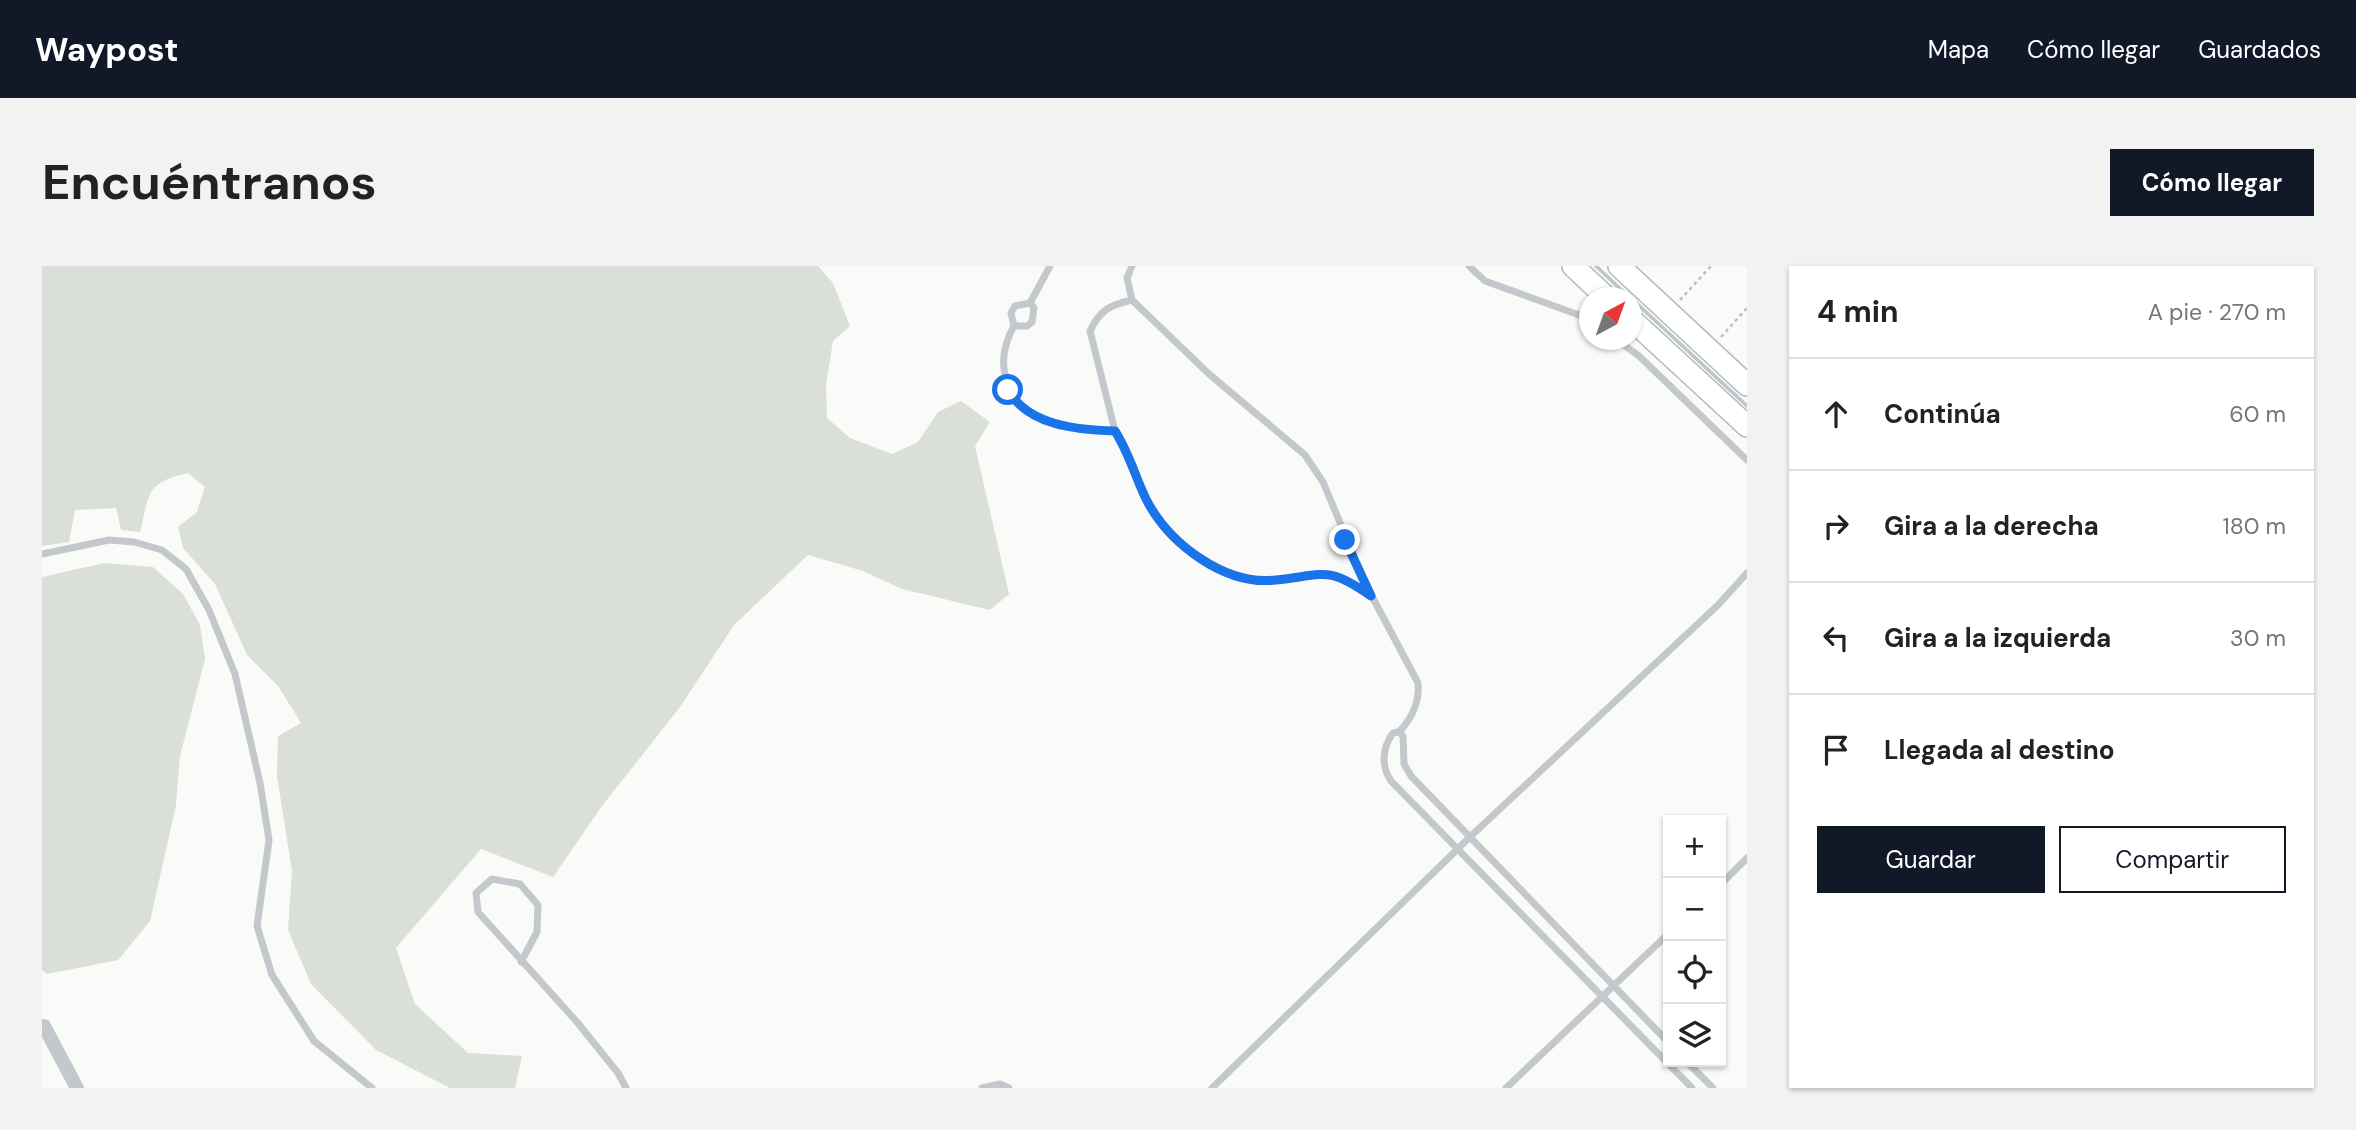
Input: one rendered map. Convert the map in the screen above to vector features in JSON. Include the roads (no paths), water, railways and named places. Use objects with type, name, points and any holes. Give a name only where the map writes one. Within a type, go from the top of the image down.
[{"type":"street","points":[[1573,266],[1595,287]]},
{"type":"street","points":[[1622,267],[1747,385]]},
{"type":"street","points":[[1642,329],[1747,426]]},
{"type":"street","points":[[44,1026],[77,1088]]},
{"type":"lane","points":[[1030,303],[1050,266]]},
{"type":"lane","points":[[1132,266],[1126,278],[1132,300],[1199,366],[1305,455],[1323,482],[1371,596],[1418,683],[1419,694],[1412,718],[1399,732],[1393,733],[1387,743],[1385,773],[1457,851],[1692,1088]]},
{"type":"lane","points":[[1469,266],[1486,281],[1579,315]]},
{"type":"lane","points":[[1132,300],[1109,306],[1097,317],[1090,331],[1115,431],[1129,453],[1156,516],[1191,551],[1224,572],[1244,580],[1279,580],[1296,575],[1333,573],[1371,596]]},
{"type":"lane","points":[[1013,326],[1020,328],[1032,322],[1035,315],[1030,303]]},
{"type":"lane","points":[[1030,303],[1015,306],[1010,313],[1013,326],[1007,337],[1003,365],[1008,390],[1014,401],[1026,412],[1047,420],[1086,430],[1115,431]]},
{"type":"lane","points":[[1631,350],[1747,460]]},
{"type":"lane","points":[[42,554],[109,541],[134,542],[162,550],[186,569],[209,610],[235,674],[260,783],[269,839],[257,926],[272,975],[314,1041],[372,1088]]},
{"type":"lane","points":[[1212,1088],[1471,836],[1718,606],[1747,573]]},
{"type":"lane","points":[[1399,732],[1403,736],[1404,764],[1411,776],[1663,1037]]},
{"type":"lane","points":[[1726,879],[1747,858]]},
{"type":"lane","points":[[522,962],[537,932],[538,905],[520,884],[492,879],[476,893],[478,912],[522,962],[577,1022],[618,1073],[626,1088]]},
{"type":"lane","points":[[1506,1088],[1663,939]]},
{"type":"lane","points":[[1692,1067],[1713,1088]]},
{"type":"lane","points":[[982,1088],[1000,1084],[1009,1088]]},
{"type":"waterway","points":[[1596,266],[1618,287]]},
{"type":"waterway","points":[[1642,308],[1747,406]]}]
